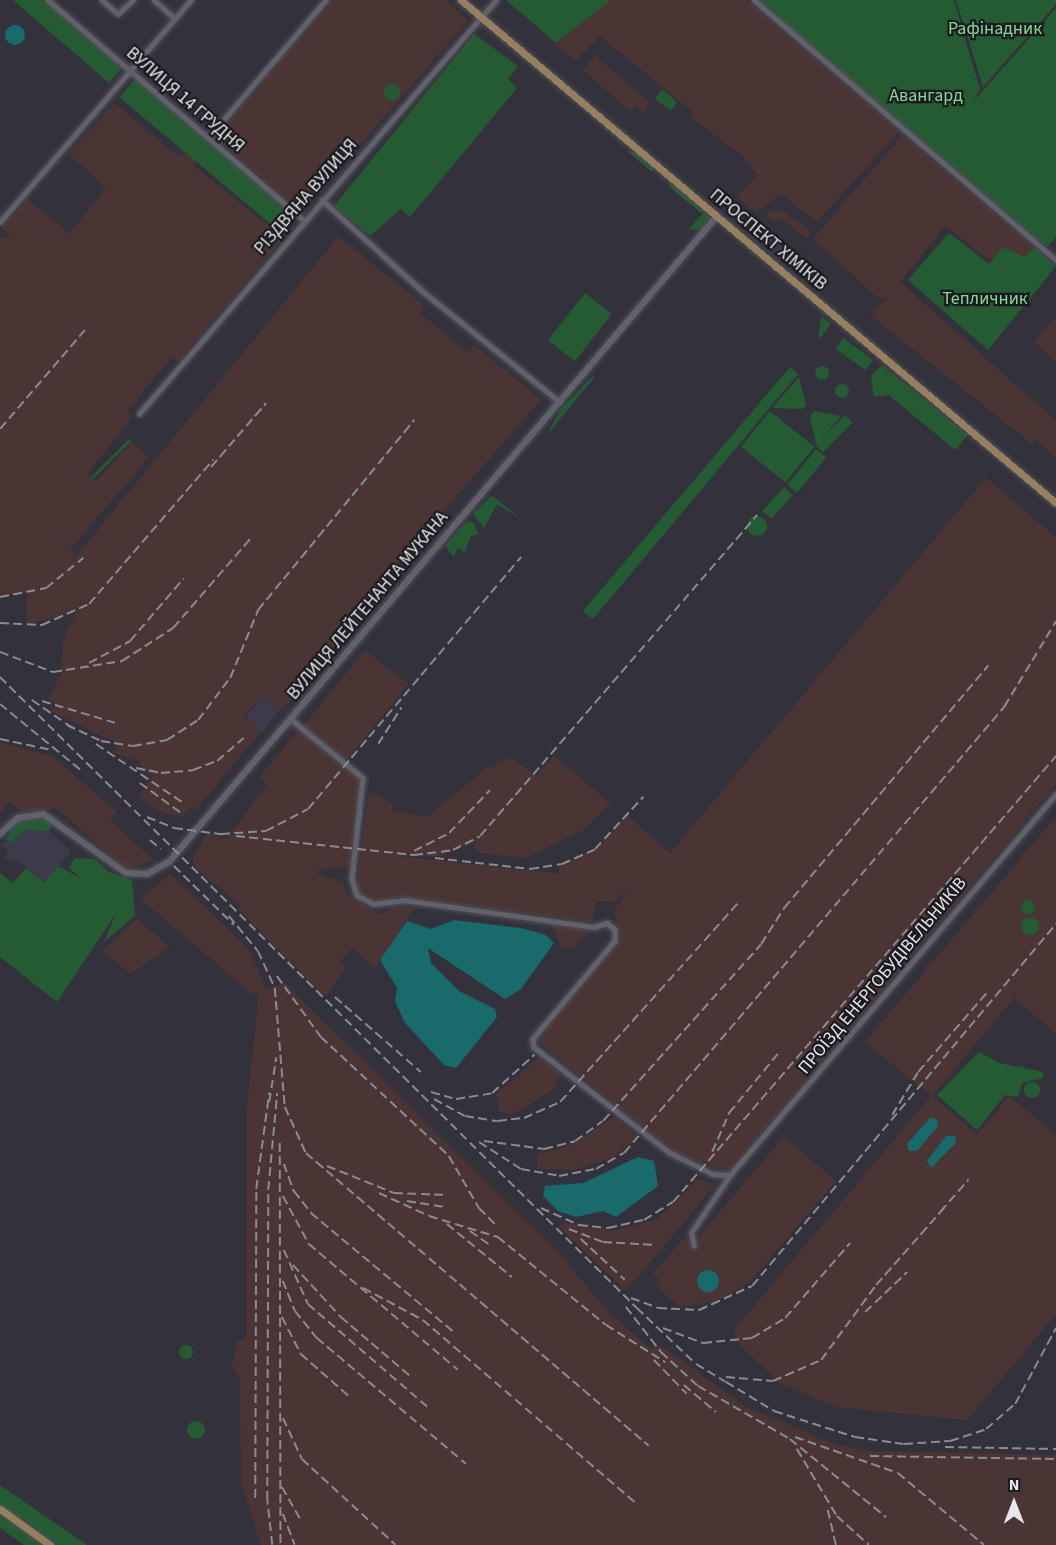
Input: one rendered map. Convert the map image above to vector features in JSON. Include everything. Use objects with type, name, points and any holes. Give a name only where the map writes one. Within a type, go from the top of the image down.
[{"type":"main road","name":"ПРОСПЕКТ ХІМІКІВ","points":[[461,0],[1056,503]]},
{"type":"main road","name":"ВУЛИЦЯ ЛЕЙТЕНАНТА МУКАНА","points":[[0,834],[21,817],[45,815],[124,872],[153,872],[181,850],[717,216]]},
{"type":"main road","points":[[0,1509],[50,1545]]},
{"type":"street","name":"ВУЛИЦЯ 14 ГРУДНЯ","points":[[48,0],[304,220]]},
{"type":"street","points":[[102,0],[118,14],[133,0]]},
{"type":"street","points":[[154,0],[175,18]]},
{"type":"street","points":[[0,222],[191,0]]},
{"type":"street","points":[[208,138],[326,0]]},
{"type":"street","name":"РІЗДВЯНА ВУЛИЦЯ","points":[[139,414],[479,15],[496,0]]},
{"type":"street","points":[[754,0],[1056,260]]},
{"type":"street","points":[[322,200],[420,289],[560,403]]},
{"type":"street","points":[[292,720],[363,778],[352,879],[357,895],[378,905],[404,900],[594,927],[607,923],[615,929],[615,941],[533,1039],[534,1047],[669,1152],[713,1174],[730,1175]]},
{"type":"street","name":"ПРОЇЗД ЕНЕРГОБУДІВЕЛЬНИКІВ","points":[[694,1246],[691,1233],[730,1175],[1056,794]]},
{"type":"shaded area","points":[[333,0],[446,0],[468,21],[301,212],[215,137]]},
{"type":"shaded area","points":[[611,0],[746,0],[899,131],[817,222],[781,194],[756,212],[737,197],[757,175],[745,158],[692,118],[692,111],[600,36],[575,61],[555,44]]},
{"type":"shaded area","points":[[11,25],[19,25],[25,31],[25,39],[19,45],[11,45],[5,39],[5,31]]},
{"type":"shaded area","points":[[595,56],[650,103],[643,112],[635,105],[630,111],[583,70]]},
{"type":"shaded area","points":[[114,103],[170,150],[182,157],[187,151],[197,162],[194,166],[283,238],[178,361],[171,358],[127,411],[132,417],[87,474],[96,482],[131,442],[149,457],[70,549],[75,554],[70,564],[338,237],[423,304],[421,314],[467,353],[475,345],[541,400],[402,558],[290,702],[280,710],[263,696],[244,716],[261,731],[195,811],[191,807],[183,816],[162,813],[139,796],[153,775],[139,771],[141,762],[114,753],[117,743],[51,711],[57,705],[48,699],[61,675],[63,640],[77,611],[27,625],[27,593],[0,596],[0,238],[11,237],[2,229],[28,199],[69,234],[106,188],[69,154]]},
{"type":"shaded area","points":[[903,135],[1034,247],[1025,257],[1003,248],[991,261],[945,226],[900,282],[1056,421],[1056,457],[1036,440],[1032,444],[870,315],[888,297],[878,298],[813,239]]},
{"type":"shaded area","points":[[771,211],[783,211],[812,232],[807,239],[781,218],[774,221],[765,215]]},
{"type":"shaded area","points":[[760,221],[789,246],[779,260],[746,233]]},
{"type":"shaded area","points":[[1056,317],[1056,361],[1034,342]]},
{"type":"shaded area","points":[[986,478],[1056,537],[1056,784],[728,1172],[677,1154],[537,1041],[621,937],[614,911],[629,888],[614,902],[596,901],[593,922],[402,897],[378,904],[356,891],[369,792],[394,804],[392,811],[427,817],[487,768],[511,757],[536,776],[554,756],[611,804],[583,830],[525,858],[480,853],[473,847],[477,841],[442,856],[396,856],[560,874],[558,866],[597,849],[628,816],[670,853]]},
{"type":"shaded area","points":[[365,650],[408,685],[345,762],[302,728]]},
{"type":"shaded area","points":[[263,696],[280,710],[262,732],[245,718]]},
{"type":"shaded area","points":[[299,730],[359,775],[362,789],[352,867],[319,869],[317,874],[344,882],[346,894],[380,915],[394,906],[414,908],[375,968],[352,948],[339,962],[346,968],[325,997],[238,909],[241,905],[196,868],[193,859],[207,833],[227,839],[267,785],[260,776]]},
{"type":"shaded area","points":[[0,742],[53,757],[117,812],[110,820],[153,860],[127,870],[56,808],[23,813],[9,801],[0,813]]},
{"type":"shaded area","points":[[1056,817],[1056,1033],[1014,998],[932,1096],[977,1135],[1009,1096],[1056,1135],[1056,1314],[967,1420],[835,1407],[780,1383],[740,1345],[734,1330],[931,1096],[865,1042]]},
{"type":"shaded area","points":[[13,826],[49,831],[71,851],[45,883],[15,859],[11,863],[4,857],[8,852],[0,843],[7,842]]},
{"type":"shaded area","points":[[170,874],[249,949],[266,990],[285,983],[565,1260],[610,1314],[652,1349],[660,1345],[745,1406],[832,1443],[870,1451],[1056,1455],[1056,1545],[261,1545],[241,1484],[240,1380],[232,1366],[238,1340],[246,1340],[246,1117],[259,994],[252,994],[141,899]]},
{"type":"shaded area","points":[[137,919],[170,947],[131,974],[103,951]]},
{"type":"shaded area","points":[[454,920],[521,928],[546,935],[554,943],[521,989],[505,999],[428,948],[431,963],[459,991],[495,1009],[497,1017],[456,1068],[444,1065],[405,1023],[395,1001],[397,988],[380,960],[407,921],[431,929]]},
{"type":"shaded area","points":[[550,923],[591,929],[572,949],[562,947]]},
{"type":"shaded area","points":[[540,1057],[561,1073],[554,1090],[513,1114],[499,1112],[496,1094]]},
{"type":"shaded area","points":[[614,1117],[638,1138],[612,1158],[572,1170],[538,1169],[538,1154],[571,1145]]},
{"type":"shaded area","points":[[930,1118],[937,1119],[938,1126],[917,1151],[909,1151],[907,1144]]},
{"type":"shaded area","points":[[946,1136],[955,1136],[956,1143],[931,1168],[927,1161]]},
{"type":"shaded area","points":[[784,1137],[836,1181],[749,1283],[718,1300],[680,1307],[655,1285],[659,1279],[653,1274],[684,1238],[694,1242]]},
{"type":"shaded area","points":[[638,1157],[654,1161],[658,1186],[616,1217],[603,1211],[576,1217],[558,1211],[543,1196],[545,1186],[583,1183]]},
{"type":"shaded area","points":[[699,1179],[715,1185],[626,1291],[559,1227],[562,1222],[614,1231],[657,1219]]},
{"type":"shaded area","points":[[708,1270],[716,1273],[719,1281],[716,1289],[708,1292],[700,1289],[697,1281],[700,1273]]},
{"type":"green space","points":[[13,0],[46,0],[122,68],[109,83]]},
{"type":"green space","points":[[507,0],[611,0],[556,43],[507,1]]},
{"type":"green space","name":"Авангард","points":[[757,0],[954,0],[961,24],[955,28],[963,32],[980,89],[972,103],[1056,8],[1056,237],[1048,246],[1039,241]]},
{"type":"green space","name":"Рафінадник","points":[[956,0],[1056,0],[1056,4],[983,87]]},
{"type":"green space","points":[[474,34],[518,66],[508,79],[517,88],[410,217],[401,209],[370,236],[334,206]]},
{"type":"green space","points":[[135,79],[297,215],[281,233],[120,97]]},
{"type":"green space","points":[[392,84],[398,86],[400,92],[398,98],[392,100],[386,98],[384,92],[386,86]]},
{"type":"green space","points":[[662,89],[677,102],[671,111],[655,99]]},
{"type":"green space","points":[[635,151],[653,167],[652,172],[628,152]]},
{"type":"green space","points":[[672,183],[704,210],[701,213],[669,187]]},
{"type":"green space","points":[[705,211],[709,217],[702,229],[688,230]]},
{"type":"green space","name":"Тепличник","points":[[949,233],[989,264],[1003,247],[1025,257],[1034,247],[1056,266],[988,350],[908,280]]},
{"type":"green space","points":[[585,293],[612,314],[575,361],[548,340]]},
{"type":"green space","points":[[821,316],[831,324],[818,340]]},
{"type":"green space","points":[[843,338],[873,360],[865,370],[835,349]]},
{"type":"green space","points":[[882,365],[968,435],[955,450],[889,395],[874,397],[871,376]]},
{"type":"green space","points":[[819,366],[825,366],[829,373],[825,380],[819,380],[815,376],[815,370]]},
{"type":"green space","points":[[790,367],[798,374],[593,619],[583,611]]},
{"type":"green space","points":[[593,376],[595,377],[546,436],[560,410]]},
{"type":"green space","points":[[799,377],[806,405],[802,409],[772,408]]},
{"type":"green space","points":[[839,384],[845,384],[849,391],[845,398],[839,398],[835,394],[835,388]]},
{"type":"green space","points":[[770,411],[814,447],[785,483],[741,447]]},
{"type":"green space","points":[[814,411],[841,416],[816,445],[810,416]]},
{"type":"green space","points":[[845,415],[853,423],[823,452],[815,445]]},
{"type":"green space","points":[[129,439],[131,441],[93,479],[91,477]]},
{"type":"green space","points":[[816,449],[826,457],[797,493],[787,485]]},
{"type":"green space","points":[[784,487],[793,495],[772,519],[763,511]]},
{"type":"green space","points":[[491,496],[522,520],[497,504],[484,528],[473,514]]},
{"type":"green space","points":[[753,516],[761,516],[767,522],[767,530],[761,536],[753,536],[747,530],[747,522]]},
{"type":"green space","points":[[466,522],[473,522],[479,534],[471,536],[464,553],[458,547],[454,557],[445,546]]},
{"type":"green space","points":[[40,817],[53,824],[49,831],[24,830],[12,842],[5,840],[19,820]]},
{"type":"green space","points":[[75,858],[95,859],[109,872],[132,880],[135,916],[104,942],[116,913],[57,1002],[0,957],[0,873],[13,883],[26,868],[44,883],[58,866],[82,879],[69,868]]},
{"type":"green space","points":[[1028,900],[1033,902],[1035,907],[1033,912],[1028,914],[1023,912],[1021,907],[1023,902]]},
{"type":"green space","points":[[1030,917],[1036,920],[1039,926],[1036,932],[1030,935],[1024,932],[1021,926],[1024,920]]},
{"type":"green space","points":[[979,1052],[1000,1063],[1043,1072],[1043,1078],[1022,1083],[1018,1097],[1005,1095],[977,1130],[937,1095]]},
{"type":"green space","points":[[1032,1082],[1040,1090],[1032,1098],[1024,1090]]},
{"type":"green space","points":[[183,1345],[189,1345],[193,1352],[189,1359],[183,1359],[179,1355],[179,1349]]},
{"type":"green space","points":[[196,1421],[202,1424],[205,1430],[202,1436],[196,1439],[190,1436],[187,1430],[190,1424]]},
{"type":"green space","points":[[0,1485],[87,1545],[24,1545],[0,1528]]},
{"type":"railway","points":[[0,429],[85,330]]},
{"type":"railway","points":[[211,467],[266,403]]},
{"type":"railway","points":[[67,725],[101,741],[133,746],[167,740],[198,720],[230,678],[258,610],[414,420]]},
{"type":"railway","points":[[0,623],[42,625],[89,604],[213,460]]},
{"type":"railway","points":[[236,836],[414,855],[453,850],[480,836],[757,515]]},
{"type":"railway","points":[[0,652],[53,672],[122,661],[173,628],[251,538]]},
{"type":"railway","points":[[221,834],[266,831],[308,809],[521,557]]},
{"type":"railway","points":[[0,597],[46,588],[83,558]]},
{"type":"railway","points":[[89,663],[130,641],[183,579]]},
{"type":"railway","points":[[479,1142],[521,1169],[559,1176],[596,1169],[624,1153],[1004,707],[1056,621]]},
{"type":"railway","points":[[484,1141],[544,1149],[575,1141],[603,1121],[761,944],[784,908],[988,666]]},
{"type":"railway","points":[[0,677],[696,1364],[774,1411],[855,1437],[904,1444],[950,1441],[986,1429],[1015,1404],[1056,1328]]},
{"type":"railway","points":[[32,700],[74,729]]},
{"type":"railway","points":[[42,701],[119,724]]},
{"type":"railway","points":[[0,704],[81,770]]},
{"type":"railway","points":[[378,744],[401,708]]},
{"type":"railway","points":[[136,768],[161,773],[193,770],[217,761],[243,738]]},
{"type":"railway","points":[[0,739],[52,750]]},
{"type":"railway","points":[[96,744],[182,802]]},
{"type":"railway","points":[[541,1208],[579,1225],[608,1228],[644,1220],[673,1202],[1056,756]]},
{"type":"railway","points":[[140,783],[184,815]]},
{"type":"railway","points":[[414,851],[449,833],[490,790]]},
{"type":"railway","points":[[435,858],[530,869],[562,864],[595,849],[643,797]]},
{"type":"railway","points":[[147,817],[174,828],[228,835]]},
{"type":"railway","points":[[150,840],[161,849]]},
{"type":"railway","points":[[174,866],[234,925]]},
{"type":"railway","points":[[434,1099],[465,1116],[498,1121],[524,1118],[560,1102],[740,901]]},
{"type":"railway","points":[[229,916],[258,951],[275,988],[285,1107],[306,1153],[649,1446]]},
{"type":"railway","points":[[631,1298],[658,1308],[699,1310],[752,1286],[1056,924]]},
{"type":"railway","points":[[277,976],[321,1037],[449,1156],[479,1208],[497,1226]]},
{"type":"railway","points":[[892,1115],[918,1072],[989,990]]},
{"type":"railway","points":[[335,997],[421,1072]]},
{"type":"railway","points":[[712,1152],[729,1113],[780,1051]]},
{"type":"railway","points":[[431,1092],[456,1099],[492,1093],[534,1055]]},
{"type":"railway","points":[[269,1102],[276,1058]]},
{"type":"railway","points":[[255,1498],[256,1189],[269,1093]]},
{"type":"railway","points":[[272,1545],[267,1500],[268,1190],[277,1093]]},
{"type":"railway","points":[[280,1143],[281,1545]]},
{"type":"railway","points":[[284,1164],[294,1191],[311,1213],[454,1332]]},
{"type":"railway","points":[[327,1166],[394,1193],[448,1195]]},
{"type":"railway","points":[[940,1212],[968,1180]]},
{"type":"railway","points":[[379,1193],[429,1216],[498,1237],[606,1325],[665,1362]]},
{"type":"railway","points":[[283,1196],[309,1244],[458,1370]]},
{"type":"railway","points":[[407,1201],[445,1207]]},
{"type":"railway","points":[[726,1377],[773,1381],[821,1360],[876,1285],[944,1208]]},
{"type":"railway","points":[[447,1224],[512,1277]]},
{"type":"railway","points":[[569,1229],[603,1242],[656,1245]]},
{"type":"railway","points":[[470,1231],[490,1245]]},
{"type":"railway","points":[[581,1239],[625,1280]]},
{"type":"railway","points":[[663,1328],[703,1343],[752,1338],[785,1318],[850,1243]]},
{"type":"railway","points":[[284,1250],[308,1304],[430,1409]]},
{"type":"railway","points":[[293,1265],[341,1317],[410,1376]]},
{"type":"railway","points":[[865,1312],[907,1272]]},
{"type":"railway","points":[[283,1281],[295,1311],[317,1338],[466,1464]]},
{"type":"railway","points":[[363,1288],[423,1320],[637,1504]]},
{"type":"railway","points":[[626,1307],[661,1352],[698,1386],[790,1439],[886,1517]]},
{"type":"railway","points":[[282,1317],[301,1354],[351,1398]]},
{"type":"railway","points":[[654,1360],[687,1394]]},
{"type":"railway","points":[[684,1385],[716,1412]]},
{"type":"railway","points":[[283,1418],[302,1459],[396,1545]]},
{"type":"railway","points":[[795,1437],[898,1473],[984,1545]]},
{"type":"railway","points":[[945,1447],[1056,1449]]},
{"type":"railway","points":[[797,1449],[837,1516],[869,1545]]},
{"type":"railway","points":[[870,1456],[1056,1459]]},
{"type":"railway","points":[[282,1487],[302,1522]]},
{"type":"railway","points":[[828,1510],[836,1545]]},
{"type":"railway","points":[[283,1514],[295,1545]]}]
